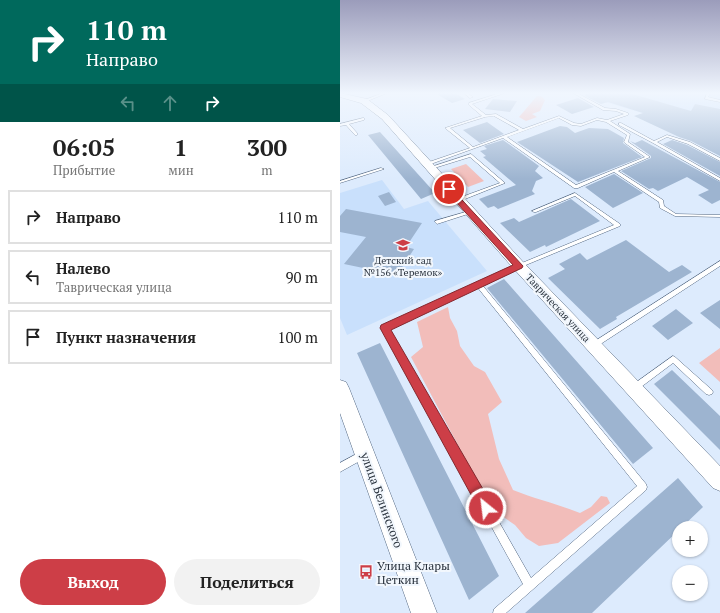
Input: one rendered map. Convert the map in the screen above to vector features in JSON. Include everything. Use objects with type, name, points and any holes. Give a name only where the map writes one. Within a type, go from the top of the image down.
[{"type":"street","name":"Таврическая улица","points":[[389,122],[469,212],[720,481]]},
{"type":"street","name":"улица Белинского","points":[[340,388],[424,613]]},
{"type":"lane","points":[[340,126],[355,122]]},
{"type":"lane","points":[[467,122],[447,128],[473,148]]},
{"type":"lane","points":[[507,122],[522,130]]},
{"type":"lane","points":[[428,166],[473,148],[503,139],[544,122]]},
{"type":"lane","points":[[569,122],[581,125],[590,122]]},
{"type":"lane","points":[[503,139],[576,187],[648,157],[626,142],[630,135],[608,122]]},
{"type":"lane","points":[[347,124],[356,134]]},
{"type":"lane","points":[[620,124],[720,180]]},
{"type":"lane","points":[[654,142],[668,136],[689,143],[720,160]]},
{"type":"lane","points":[[503,139],[562,182]]},
{"type":"lane","points":[[428,166],[471,155],[503,182],[458,200]]},
{"type":"lane","points":[[340,182],[382,170]]},
{"type":"lane","points":[[615,171],[661,201],[662,207],[675,215],[720,216]]},
{"type":"lane","points":[[530,585],[385,328],[519,266],[618,225],[574,194],[534,211]]},
{"type":"lane","points":[[437,222],[469,212]]},
{"type":"lane","points":[[593,346],[720,263]]},
{"type":"lane","points":[[479,285],[642,487],[498,613]]},
{"type":"lane","points":[[633,389],[673,359],[709,392]]},
{"type":"lane","points":[[340,468],[365,453]]},
{"type":"shaded area","points":[[664,122],[720,122],[720,144]]},
{"type":"shaded area","points":[[466,164],[484,181],[468,187],[451,169]]},
{"type":"shaded area","name":"Детский сад №156 «Теремок»","points":[[382,180],[404,209],[428,201],[487,271],[347,335],[340,318],[340,193]]},
{"type":"shaded area","points":[[448,307],[450,318],[457,331],[460,346],[474,366],[485,372],[502,402],[488,414],[499,459],[513,490],[580,513],[591,507],[601,496],[607,497],[610,503],[558,543],[539,546],[526,538],[515,525],[492,509],[411,357],[423,347],[417,322]]},
{"type":"shaded area","points":[[720,348],[720,382],[699,363]]},
{"type":"building","points":[[487,122],[504,134],[480,143],[463,130]]},
{"type":"building","points":[[646,122],[720,122],[720,156],[691,141]]},
{"type":"building","points":[[560,126],[567,127],[575,133],[589,128],[608,129],[624,138],[623,143],[642,157],[578,182],[517,142]]},
{"type":"building","points":[[380,132],[435,193],[421,199],[368,135]]},
{"type":"building","points":[[503,140],[539,166],[535,171],[543,178],[536,181],[532,191],[535,194],[498,209],[494,206],[488,208],[479,199],[516,185],[483,157],[486,156],[480,151],[487,149],[484,146]]},
{"type":"building","points":[[642,140],[720,182],[720,200],[712,204],[698,195],[709,190],[687,177],[658,191],[653,188],[649,189],[621,171],[651,158],[651,156],[630,141],[635,143]]},
{"type":"building","points":[[672,140],[687,145],[720,162],[720,176],[663,144]]},
{"type":"building","points":[[614,174],[643,193],[613,208],[585,187]]},
{"type":"building","points":[[389,192],[396,202],[385,206],[378,196]]},
{"type":"building","points":[[571,199],[600,221],[546,247],[545,245],[530,252],[500,223],[514,218],[519,222]]},
{"type":"building","points":[[346,209],[422,223],[406,247],[414,249],[397,275],[344,264],[366,237],[340,232],[340,216]]},
{"type":"building","points":[[626,240],[669,272],[682,265],[692,272],[616,317],[617,319],[600,329],[548,278],[565,269],[559,264],[580,253],[587,260]]},
{"type":"building","points":[[504,279],[653,448],[633,464],[487,288]]},
{"type":"building","points":[[720,300],[720,329],[700,313]]},
{"type":"building","points":[[676,309],[693,323],[668,340],[652,326]]},
{"type":"building","points":[[380,343],[499,576],[469,600],[357,353]]},
{"type":"building","points":[[672,370],[720,416],[720,450],[654,384]]},
{"type":"building","points":[[678,478],[703,507],[688,521],[672,521],[672,537],[592,613],[525,613]]},
{"type":"place","name":"Детский сад №156 «Теремок»","points":[[403,245]]},
{"type":"place","name":"Улица Клары Цеткин","points":[[366,572]]},
{"type":"route","points":[[449,189],[519,266],[385,328],[486,508]]}]
